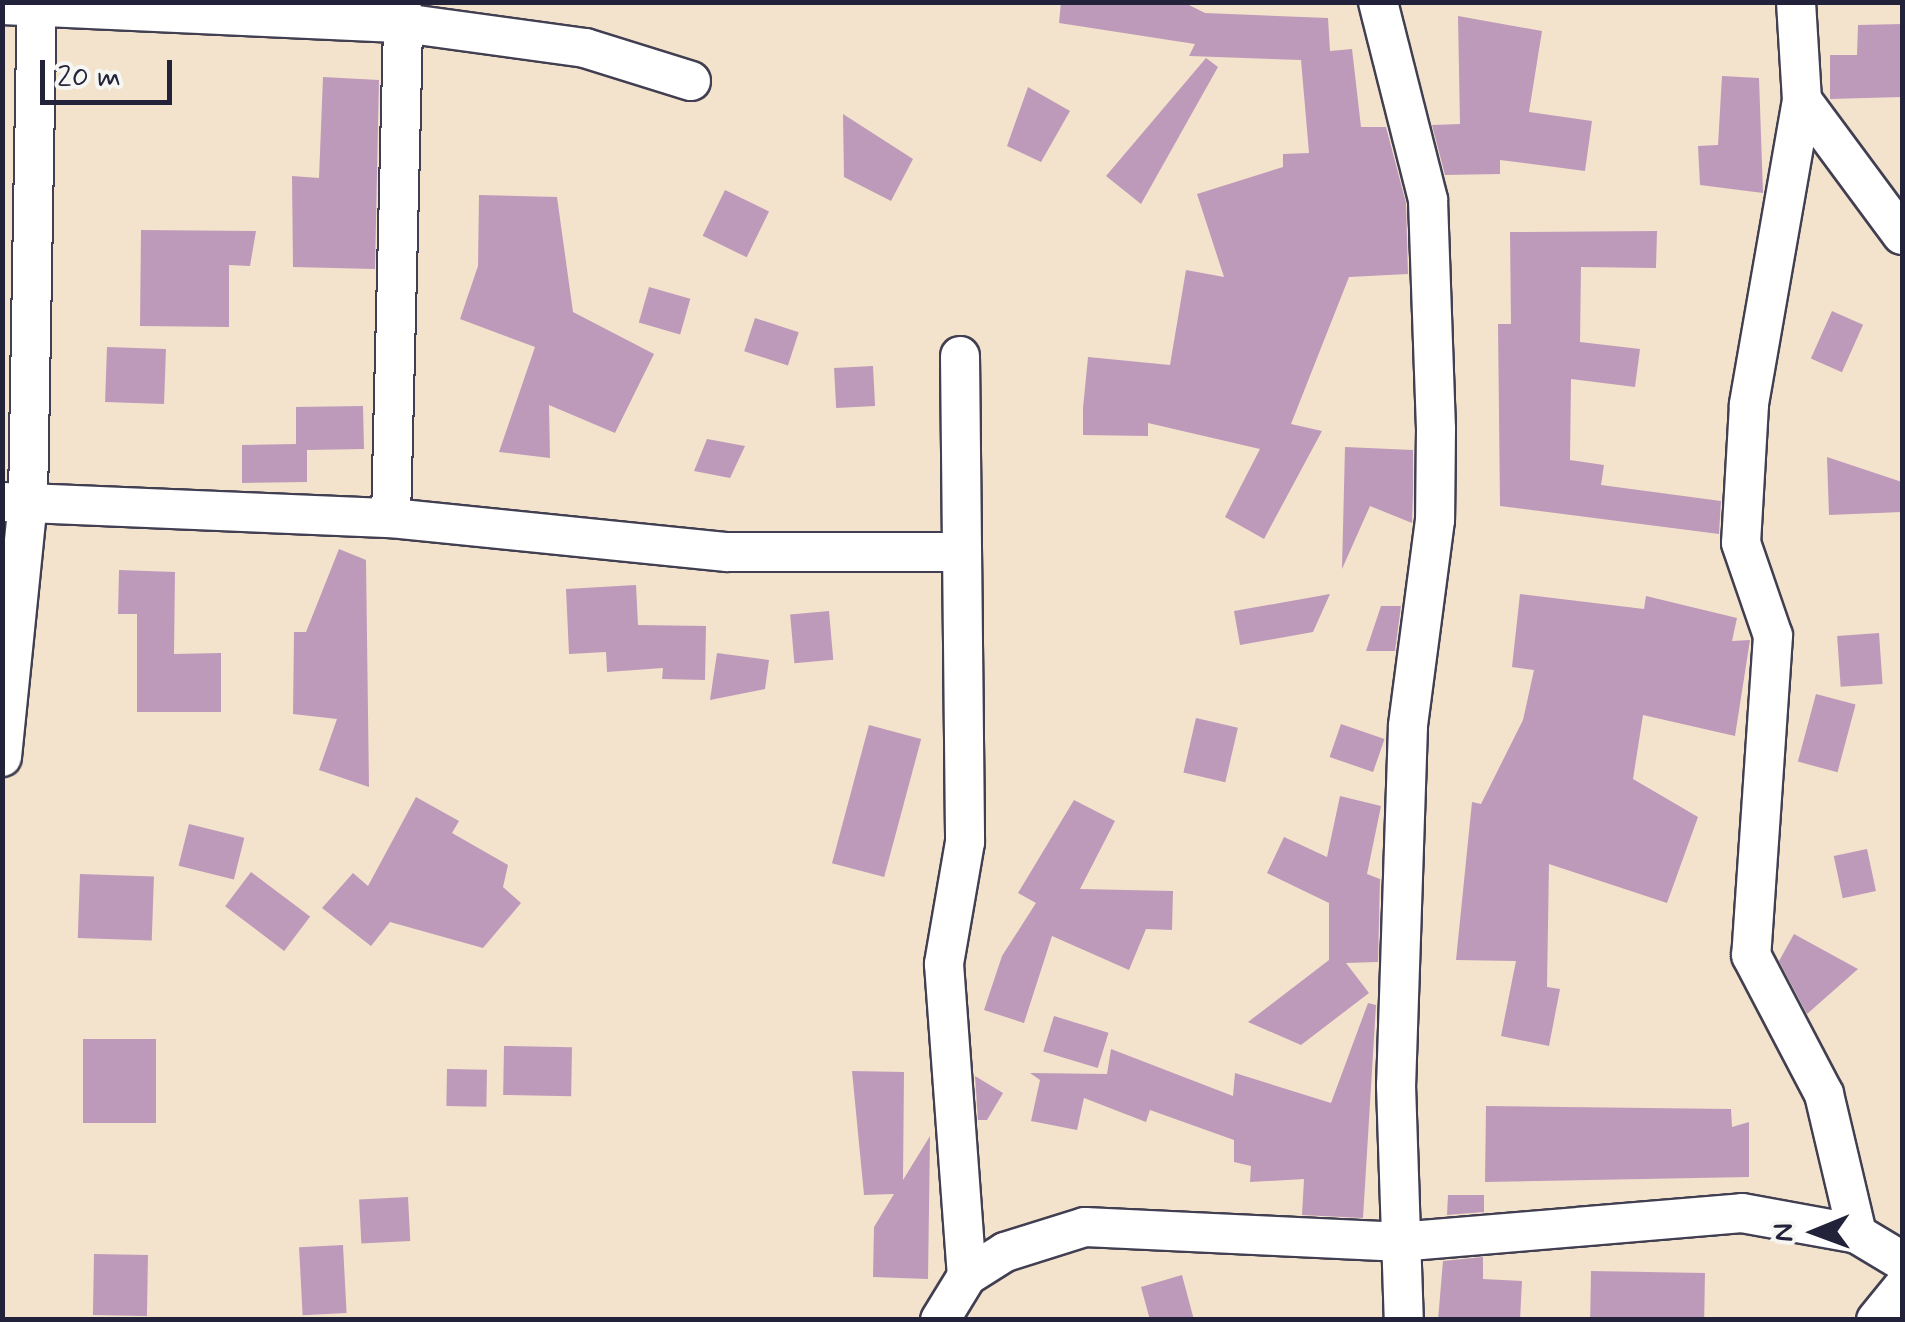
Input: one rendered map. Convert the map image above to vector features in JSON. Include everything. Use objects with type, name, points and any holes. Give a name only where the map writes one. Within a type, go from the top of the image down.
[{"type":"street","points":[[1378,2],[1428,200],[1436,429],[1435,520],[1408,726],[1398,1242],[1404,1320]]},
{"type":"street","points":[[1796,2],[1802,100],[1750,405],[1741,543],[1772,636],[1751,954],[1824,1094],[1858,1234]]},
{"type":"street","points":[[2,757],[15,502],[26,4],[402,13],[585,48],[691,81]]},
{"type":"street","points":[[390,518],[402,13]]},
{"type":"street","points":[[1802,100],[1902,235]]},
{"type":"street","points":[[960,356],[956,552],[965,842],[944,964],[967,1276]]},
{"type":"street","points":[[15,502],[390,518],[726,552],[956,552]]},
{"type":"street","points":[[940,1320],[967,1276],[1005,1252],[1085,1228],[1398,1242],[1742,1213],[1858,1234],[1902,1262]]},
{"type":"street","points":[[1876,1320],[1902,1288]]},
{"type":"building","points":[[1061,2],[1183,2],[1205,13],[1328,18],[1330,51],[1352,49],[1361,127],[1386,127],[1406,203],[1408,274],[1349,277],[1291,424],[1322,431],[1264,539],[1225,517],[1260,449],[1148,423],[1148,436],[1083,435],[1083,408],[1088,357],[1170,365],[1186,270],[1224,277],[1197,194],[1283,167],[1283,154],[1309,153],[1301,60],[1189,56],[1195,44],[1059,23]]},
{"type":"building","points":[[1458,16],[1542,31],[1529,112],[1592,121],[1585,171],[1500,160],[1500,174],[1445,175],[1432,125],[1460,124]]},
{"type":"building","points":[[1902,24],[1902,97],[1830,99],[1830,55],[1857,55],[1858,25]]},
{"type":"building","points":[[1206,58],[1218,67],[1141,204],[1106,176]]},
{"type":"building","points":[[1722,76],[1759,78],[1763,193],[1700,185],[1698,146],[1718,145]]},
{"type":"building","points":[[323,77],[379,80],[375,269],[293,267],[292,176],[319,178]]},
{"type":"building","points":[[1028,87],[1070,111],[1041,162],[1007,146]]},
{"type":"building","points":[[843,114],[913,159],[891,201],[844,177]]},
{"type":"building","points":[[725,190],[769,211],[747,257],[703,236]]},
{"type":"building","points":[[479,195],[557,197],[573,312],[654,354],[615,433],[549,405],[550,458],[499,452],[535,347],[460,319],[478,266]]},
{"type":"building","points":[[141,230],[256,231],[250,266],[229,265],[229,327],[140,326]]},
{"type":"building","points":[[1657,231],[1656,268],[1581,267],[1580,342],[1640,349],[1635,387],[1571,379],[1570,460],[1604,465],[1601,485],[1721,501],[1719,534],[1500,506],[1498,324],[1511,324],[1510,232]]},
{"type":"building","points":[[649,287],[690,299],[680,334],[639,323]]},
{"type":"building","points":[[1832,311],[1863,325],[1842,372],[1811,359]]},
{"type":"building","points":[[755,318],[799,332],[788,366],[744,351]]},
{"type":"building","points":[[107,347],[166,349],[164,404],[105,402]]},
{"type":"building","points":[[873,366],[875,406],[836,408],[834,368]]},
{"type":"building","points":[[363,406],[364,449],[307,450],[307,482],[242,483],[242,445],[296,444],[296,407]]},
{"type":"building","points":[[707,439],[745,446],[730,478],[694,471]]},
{"type":"building","points":[[1345,447],[1413,450],[1413,494],[1412,523],[1370,506],[1342,569]]},
{"type":"building","points":[[1827,457],[1902,482],[1902,512],[1829,515]]},
{"type":"building","points":[[339,549],[366,560],[369,787],[319,770],[337,719],[293,714],[294,632],[306,632]]},
{"type":"building","points":[[119,570],[175,572],[174,654],[221,653],[221,712],[137,712],[137,614],[118,614]]},
{"type":"building","points":[[636,585],[638,625],[706,626],[705,680],[662,679],[663,668],[607,672],[606,652],[569,654],[566,589]]},
{"type":"building","points":[[1330,594],[1313,632],[1240,645],[1234,611]]},
{"type":"building","points":[[1520,594],[1644,609],[1646,596],[1737,618],[1732,641],[1750,640],[1735,736],[1643,715],[1633,779],[1698,817],[1667,903],[1549,864],[1547,987],[1560,989],[1549,1046],[1501,1036],[1516,961],[1456,960],[1472,802],[1481,804],[1523,720],[1534,670],[1512,667]]},
{"type":"building","points":[[1381,606],[1401,606],[1395,651],[1366,651]]},
{"type":"building","points":[[829,611],[833,660],[794,663],[790,614]]},
{"type":"building","points":[[1879,633],[1883,684],[1841,687],[1837,636]]},
{"type":"building","points":[[717,653],[769,660],[765,689],[710,700]]},
{"type":"building","points":[[1816,694],[1856,705],[1837,772],[1798,762]]},
{"type":"building","points":[[1196,718],[1238,728],[1225,782],[1183,773]]},
{"type":"building","points":[[1341,724],[1384,739],[1373,772],[1330,757]]},
{"type":"building","points":[[869,725],[921,739],[884,877],[832,863]]},
{"type":"building","points":[[1340,796],[1381,806],[1367,874],[1380,879],[1378,962],[1346,963],[1369,993],[1301,1045],[1248,1022],[1329,960],[1329,903],[1267,873],[1284,837],[1327,857]]},
{"type":"building","points":[[416,797],[459,821],[452,833],[508,865],[503,887],[521,903],[483,948],[390,922],[371,946],[322,908],[353,873],[368,886]]},
{"type":"building","points":[[1074,800],[1115,821],[1080,889],[1173,891],[1172,930],[1146,929],[1129,970],[1052,936],[1024,1023],[984,1010],[1002,956],[1036,903],[1018,893]]},
{"type":"building","points":[[189,824],[244,838],[234,880],[179,866]]},
{"type":"building","points":[[1867,849],[1876,891],[1843,898],[1834,856]]},
{"type":"building","points":[[251,872],[310,917],[284,951],[225,906]]},
{"type":"building","points":[[80,874],[154,877],[152,941],[78,938]]},
{"type":"building","points":[[1794,934],[1858,969],[1807,1014],[1779,961]]},
{"type":"building","points":[[1368,1003],[1376,1005],[1363,1218],[1302,1215],[1304,1179],[1250,1182],[1251,1166],[1234,1162],[1234,1140],[1150,1110],[1146,1122],[1084,1098],[1077,1130],[1031,1121],[1040,1080],[1030,1073],[1107,1074],[1111,1049],[1233,1096],[1235,1073],[1331,1103]]},
{"type":"building","points":[[1054,1016],[1109,1033],[1098,1068],[1043,1051]]},
{"type":"building","points":[[83,1039],[156,1039],[156,1123],[83,1123]]},
{"type":"building","points":[[504,1046],[572,1047],[571,1096],[503,1095]]},
{"type":"building","points":[[447,1069],[487,1070],[486,1107],[446,1106]]},
{"type":"building","points":[[852,1071],[904,1072],[903,1180],[930,1136],[928,1279],[873,1277],[874,1227],[894,1194],[864,1195]]},
{"type":"building","points":[[975,1076],[1003,1093],[987,1120],[978,1120]]},
{"type":"building","points":[[1486,1106],[1731,1109],[1732,1127],[1749,1122],[1749,1177],[1485,1182]]},
{"type":"building","points":[[1448,1195],[1484,1195],[1484,1212],[1447,1215]]},
{"type":"building","points":[[408,1197],[410,1241],[361,1244],[359,1200]]},
{"type":"building","points":[[343,1245],[347,1313],[303,1315],[299,1247]]},
{"type":"building","points":[[94,1254],[148,1255],[147,1316],[93,1315]]},
{"type":"building","points":[[1483,1257],[1483,1279],[1522,1281],[1520,1320],[1438,1320],[1443,1261]]},
{"type":"building","points":[[1591,1271],[1705,1273],[1704,1320],[1590,1320]]},
{"type":"building","points":[[1182,1275],[1194,1320],[1150,1320],[1141,1287]]}]
